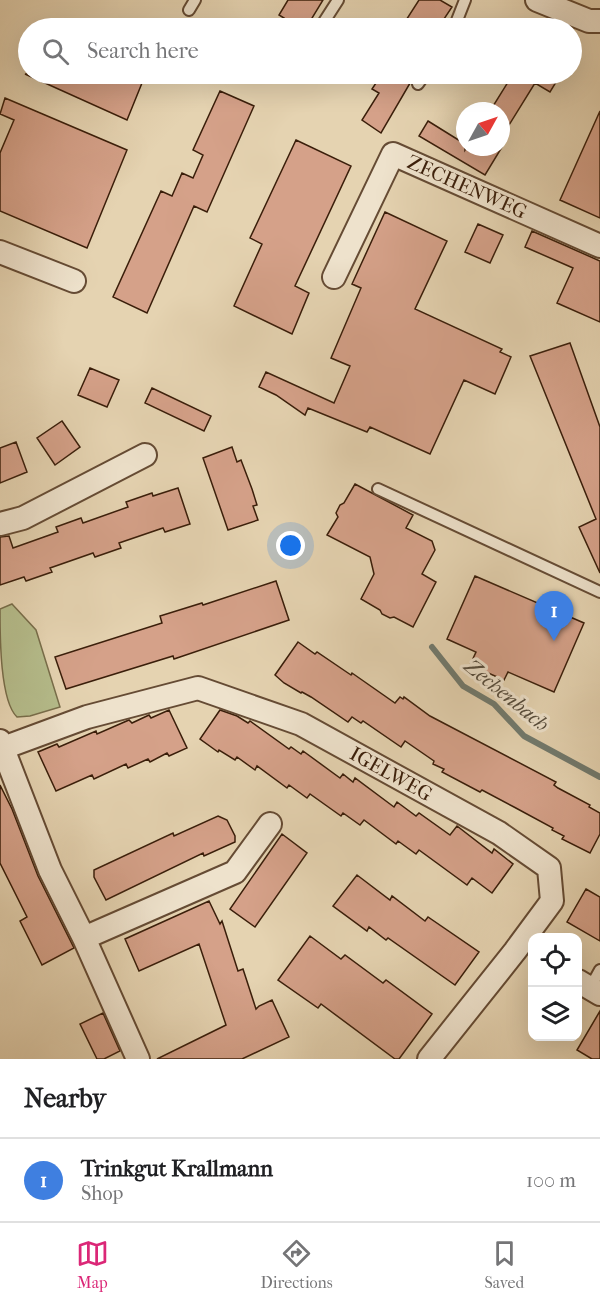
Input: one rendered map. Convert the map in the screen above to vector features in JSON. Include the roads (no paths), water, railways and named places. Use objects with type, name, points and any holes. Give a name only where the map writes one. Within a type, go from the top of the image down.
[{"type":"street","points":[[537,0],[582,18]]},
{"type":"street","points":[[582,18],[600,21]]},
{"type":"street","name":"ZECHENWEG","points":[[334,278],[393,154],[600,246]]},
{"type":"street","points":[[0,252],[74,281]]},
{"type":"street","points":[[0,524],[23,518],[145,455]]},
{"type":"street","name":"IGELWEG","points":[[2,745],[87,717],[198,688],[301,724],[499,833],[549,868],[552,901],[524,955],[429,1059]]},
{"type":"street","points":[[2,745],[50,870],[84,938],[138,1059]]},
{"type":"street","points":[[84,938],[235,872],[270,824]]},
{"type":"lane","points":[[326,18],[338,0]]},
{"type":"lane","points":[[458,18],[465,0]]},
{"type":"lane","points":[[378,489],[600,592]]},
{"type":"waterway","name":"Zechenbach","points":[[432,647],[463,686],[494,704],[524,736],[600,777]]},
{"type":"place","name":"Trinkgut Krallmann","points":[[554,641]]}]
